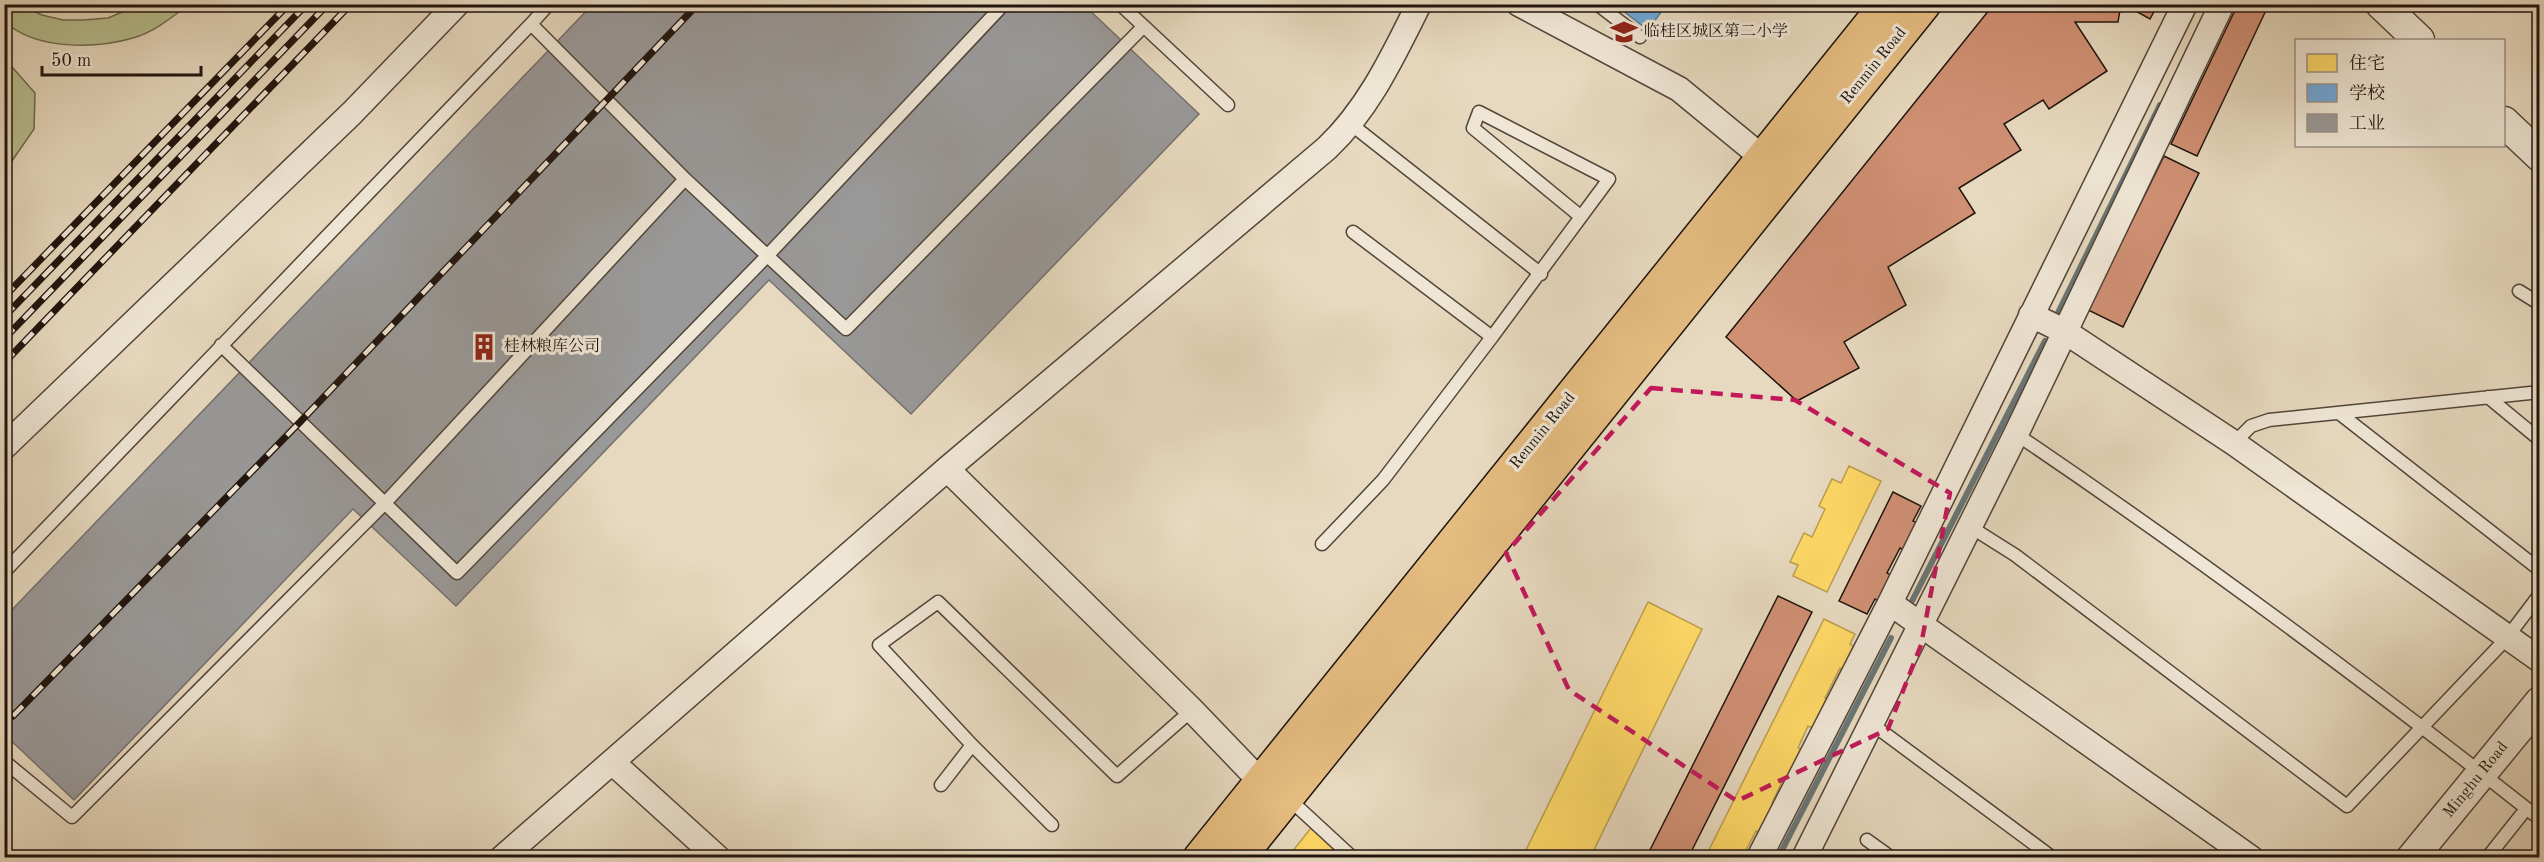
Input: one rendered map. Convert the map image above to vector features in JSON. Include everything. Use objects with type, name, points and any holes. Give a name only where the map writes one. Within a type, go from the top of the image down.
[{"type":"main road","name":"Renmin Road","points":[[1238,858],[1274,789],[1763,158],[1887,4]]},
{"type":"main road","name":"Renmin Road","points":[[1200,858],[1274,789],[1924,4]]},
{"type":"street","points":[[4,447],[351,113],[457,4]]},
{"type":"street","points":[[502,858],[947,469],[1352,125],[1384,75],[1419,4]]},
{"type":"street","points":[[1519,4],[1679,89],[1763,158]]},
{"type":"street","points":[[1760,858],[1890,603],[2185,4]]},
{"type":"street","points":[[1803,858],[2016,434],[2222,4]]},
{"type":"street","points":[[2381,4],[2418,39]]},
{"type":"street","points":[[2505,123],[2540,156]]},
{"type":"street","points":[[2031,315],[2064,331],[2234,443],[2506,639],[2540,660]]},
{"type":"street","points":[[947,469],[1274,789]]},
{"type":"street","points":[[1890,603],[2251,858]]},
{"type":"street","name":"Minghu Road","points":[[2412,858],[2540,702]]},
{"type":"street","points":[[612,762],[718,858]]},
{"type":"lane","points":[[4,572],[549,4]]},
{"type":"lane","points":[[221,345],[457,573],[768,255],[1004,4]]},
{"type":"lane","points":[[1120,4],[1228,105]]},
{"type":"lane","points":[[1597,4],[1640,37]]},
{"type":"lane","points":[[531,24],[685,179],[846,329],[1143,27]]},
{"type":"lane","points":[[1322,544],[1383,480],[1541,274],[1580,216],[1609,179],[1479,112],[1473,128],[1580,216]]},
{"type":"lane","points":[[1352,125],[1541,274]]},
{"type":"lane","points":[[4,761],[72,817],[385,503],[685,179]]},
{"type":"lane","points":[[1353,232],[1492,337]]},
{"type":"lane","points":[[2519,291],[2540,304]]},
{"type":"lane","points":[[2234,443],[2252,426],[2260,422],[2540,392]]},
{"type":"lane","points":[[2488,397],[2540,440]]},
{"type":"lane","points":[[2339,413],[2540,570]]},
{"type":"lane","points":[[2016,434],[2090,483],[2422,728],[2540,819]]},
{"type":"lane","points":[[1969,526],[2015,555],[2347,806],[2506,639],[2540,594]]},
{"type":"lane","points":[[1052,825],[972,745],[879,645],[938,602],[1117,776],[1192,710]]},
{"type":"lane","points":[[1872,724],[2053,858]]},
{"type":"lane","points":[[941,785],[972,745]]},
{"type":"lane","points":[[1274,789],[1353,858]]},
{"type":"lane","points":[[2487,858],[2526,808]]},
{"type":"lane","points":[[1867,840],[1892,858]]},
{"type":"highlighted area","points":[[1651,388],[1795,400],[1950,493],[1921,645],[1888,729],[1737,801],[1569,690],[1506,553]]},
{"type":"green space","points":[[5,4],[20,5],[42,15],[63,20],[108,18],[139,5],[188,5],[162,24],[133,38],[101,44],[66,45],[33,38],[18,31],[5,22]]},
{"type":"green space","points":[[5,59],[35,93],[34,129],[5,171]]},
{"type":"building: 住宅","points":[[1849,466],[1881,481],[1827,592],[1793,576],[1798,565],[1790,562],[1804,533],[1812,537],[1825,509],[1819,506],[1832,479],[1841,483]]},
{"type":"building: 住宅","points":[[1648,602],[1702,629],[1590,858],[1522,858]]},
{"type":"building: 住宅","points":[[1824,619],[1855,634],[1850,644],[1857,649],[1846,671],[1840,668],[1825,698],[1831,701],[1816,730],[1808,726],[1798,748],[1806,752],[1789,785],[1782,782],[1772,803],[1778,806],[1764,835],[1756,831],[1742,858],[1705,858]]},
{"type":"building: 住宅","points":[[1311,828],[1349,858],[1287,858]]},
{"type":"building: 学校","points":[[1614,4],[1667,4],[1648,30]]},
{"type":"building: 工业","name":"桂林粮库公司","points":[[593,4],[1083,4],[1199,114],[911,414],[769,280],[456,606],[353,509],[74,800],[4,734],[4,618]]},
{"type":"building: 其他","points":[[1994,4],[2121,4],[2118,22],[2075,22],[2107,71],[2049,109],[2043,100],[2004,124],[2021,150],[1959,188],[1975,213],[1888,267],[1906,305],[1844,342],[1859,368],[1797,401],[1726,337]]},
{"type":"building: 其他","points":[[2123,4],[2158,4],[2150,19]]},
{"type":"building: 其他","points":[[2238,4],[2269,4],[2197,156],[2171,144]]},
{"type":"building: 其他","points":[[2164,156],[2199,173],[2123,327],[2088,310]]},
{"type":"building: 其他","points":[[1893,492],[1921,506],[1913,521],[1919,524],[1906,551],[1900,548],[1887,573],[1893,576],[1880,602],[1875,599],[1867,614],[1839,601]]},
{"type":"building: 其他","points":[[1778,596],[1812,612],[1688,858],[1655,858],[1648,854]]},
{"type":"waterway","points":[[2055,319],[2160,105]]},
{"type":"waterway","points":[[1910,605],[2045,341]]},
{"type":"waterway","points":[[1778,858],[1891,638]]},
{"type":"railway","points":[[4,297],[289,4]]},
{"type":"railway","points":[[4,317],[307,4]]},
{"type":"railway","points":[[4,339],[328,4]]},
{"type":"railway","points":[[4,363],[351,4]]},
{"type":"railway","points":[[13,716],[301,421],[698,4]]},
{"type":"place","name":"临桂区城区第二小学","points":[[1624,32]]},
{"type":"place","name":"桂林粮库公司","points":[[484,347]]}]
